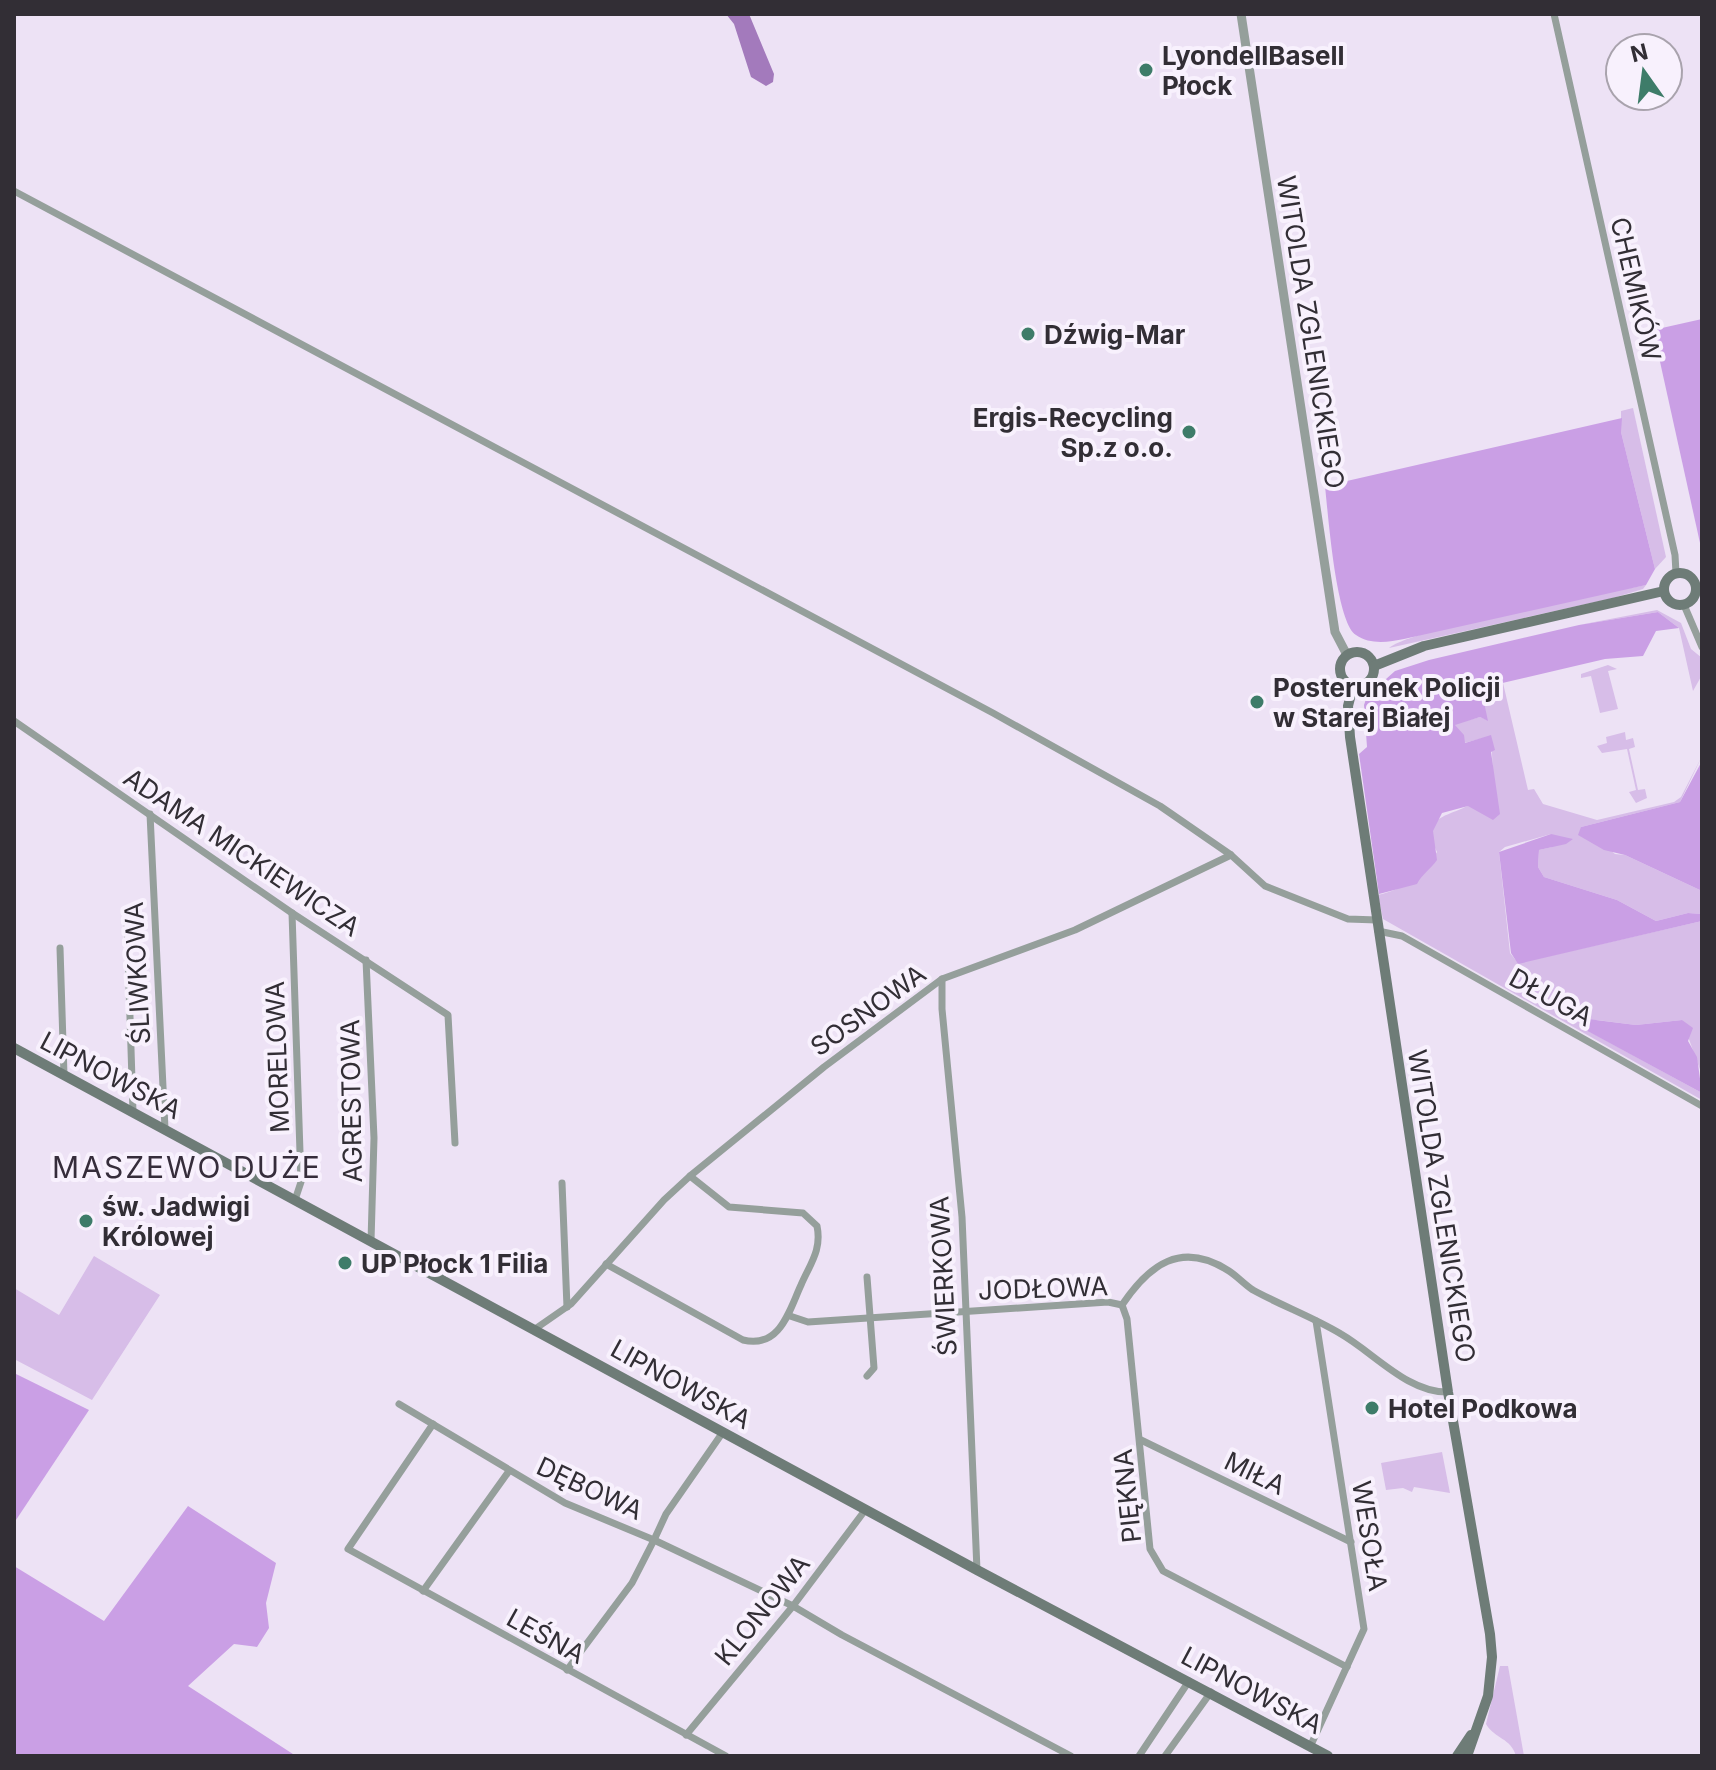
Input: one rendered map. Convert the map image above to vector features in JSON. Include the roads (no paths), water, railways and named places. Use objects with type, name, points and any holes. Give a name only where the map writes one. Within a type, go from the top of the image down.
[{"type":"main road","points":[[1676,573],[1690,576],[1699,584],[1693,599],[1684,605],[1670,601],[1664,591],[1666,580],[1676,573]]},
{"type":"main road","points":[[1374,666],[1424,646],[1664,591]]},
{"type":"main road","points":[[1366,654],[1374,666],[1373,675],[1367,683],[1353,686],[1340,672],[1347,655],[1366,654]]},
{"type":"main road","name":"WITOLDA ZGLENICKIEGO","points":[[1353,686],[1348,706],[1350,737],[1448,1392],[1491,1642],[1488,1696],[1467,1756]]},
{"type":"main road","name":"LIPNOWSKA","points":[[14,1048],[977,1570],[1328,1756]]},
{"type":"main road","name":"WITOLDA ZGLENICKIEGO","points":[[1457,1756],[1475,1730]]},
{"type":"street","name":"WITOLDA ZGLENICKIEGO","points":[[1241,14],[1335,632],[1347,655]]},
{"type":"street","name":"CHEMIKÓW","points":[[1554,14],[1669,526],[1676,573]]},
{"type":"street","points":[[14,191],[993,713],[1160,806],[1231,855],[1265,886],[1348,919],[1378,926]]},
{"type":"street","points":[[1684,605],[1702,647]]},
{"type":"street","name":"ADAMA MICKIEWICZA","points":[[14,721],[292,913],[448,1015],[455,1143]]},
{"type":"street","name":"ŚLIWKOWA","points":[[150,814],[165,1129]]},
{"type":"street","name":"SOSNOWA","points":[[535,1329],[567,1307],[690,1176],[824,1067],[942,979],[1075,930],[1231,855]]},
{"type":"street","name":"MORELOWA","points":[[292,913],[301,1182],[295,1200]]},
{"type":"street","points":[[127,922],[133,1112]]},
{"type":"street","name":"DŁUGA","points":[[1378,926],[1402,936],[1702,1106]]},
{"type":"street","points":[[60,948],[64,1075]]},
{"type":"street","name":"AGRESTOWA","points":[[366,960],[374,1138],[371,1241]]},
{"type":"street","name":"ŚWIERKOWA","points":[[942,979],[968,1311],[977,1570]]},
{"type":"street","points":[[606,1264],[743,1340],[761,1342],[777,1331],[790,1316],[820,1246],[817,1226],[803,1213],[729,1207],[690,1176]]},
{"type":"street","points":[[562,1183],[567,1307]]},
{"type":"street","points":[[1122,1305],[1149,1270],[1166,1260],[1187,1257],[1228,1270],[1251,1288],[1341,1334],[1427,1390],[1448,1392]]},
{"type":"street","points":[[867,1277],[874,1368],[867,1376]]},
{"type":"street","name":"JODŁOWA","points":[[790,1316],[808,1322],[1108,1302],[1122,1305]]},
{"type":"street","name":"PIĘKNA","points":[[1122,1305],[1127,1319],[1141,1440],[1150,1549],[1163,1571],[1347,1667]]},
{"type":"street","name":"WESOŁA","points":[[1310,1747],[1364,1629],[1316,1321]]},
{"type":"street","name":"DĘBOWA","points":[[399,1404],[565,1503],[654,1540],[666,1514],[723,1432]]},
{"type":"street","name":"LEŚNA","points":[[433,1424],[348,1549],[726,1756]]},
{"type":"street","name":"MIŁA","points":[[1141,1440],[1351,1542]]},
{"type":"street","points":[[423,1591],[509,1471]]},
{"type":"street","name":"KLONOWA","points":[[686,1735],[793,1606],[866,1509]]},
{"type":"street","points":[[567,1670],[632,1583],[654,1540],[793,1606],[1071,1756]]},
{"type":"street","points":[[1139,1756],[1189,1681]]},
{"type":"street","points":[[1165,1756],[1211,1692]]},
{"type":"place","name":"LyondellBasell Płock","points":[[1146,70]]},
{"type":"place","name":"Dźwig-Mar","points":[[1028,334]]},
{"type":"place","name":"Ergis-Recycling Sp.z o.o.","points":[[1189,432]]},
{"type":"place","name":"Posterunek Policji w Starej Białej","points":[[1257,702]]},
{"type":"place","name":"św. Jadwigi Królowej","points":[[86,1221]]},
{"type":"place","name":"UP Płock 1 Filia","points":[[345,1263]]},
{"type":"place","name":"Hotel Podkowa","points":[[1372,1408]]},
{"type":"district","name":"MASZEWO DUŻE","points":[[187,1167]]}]
